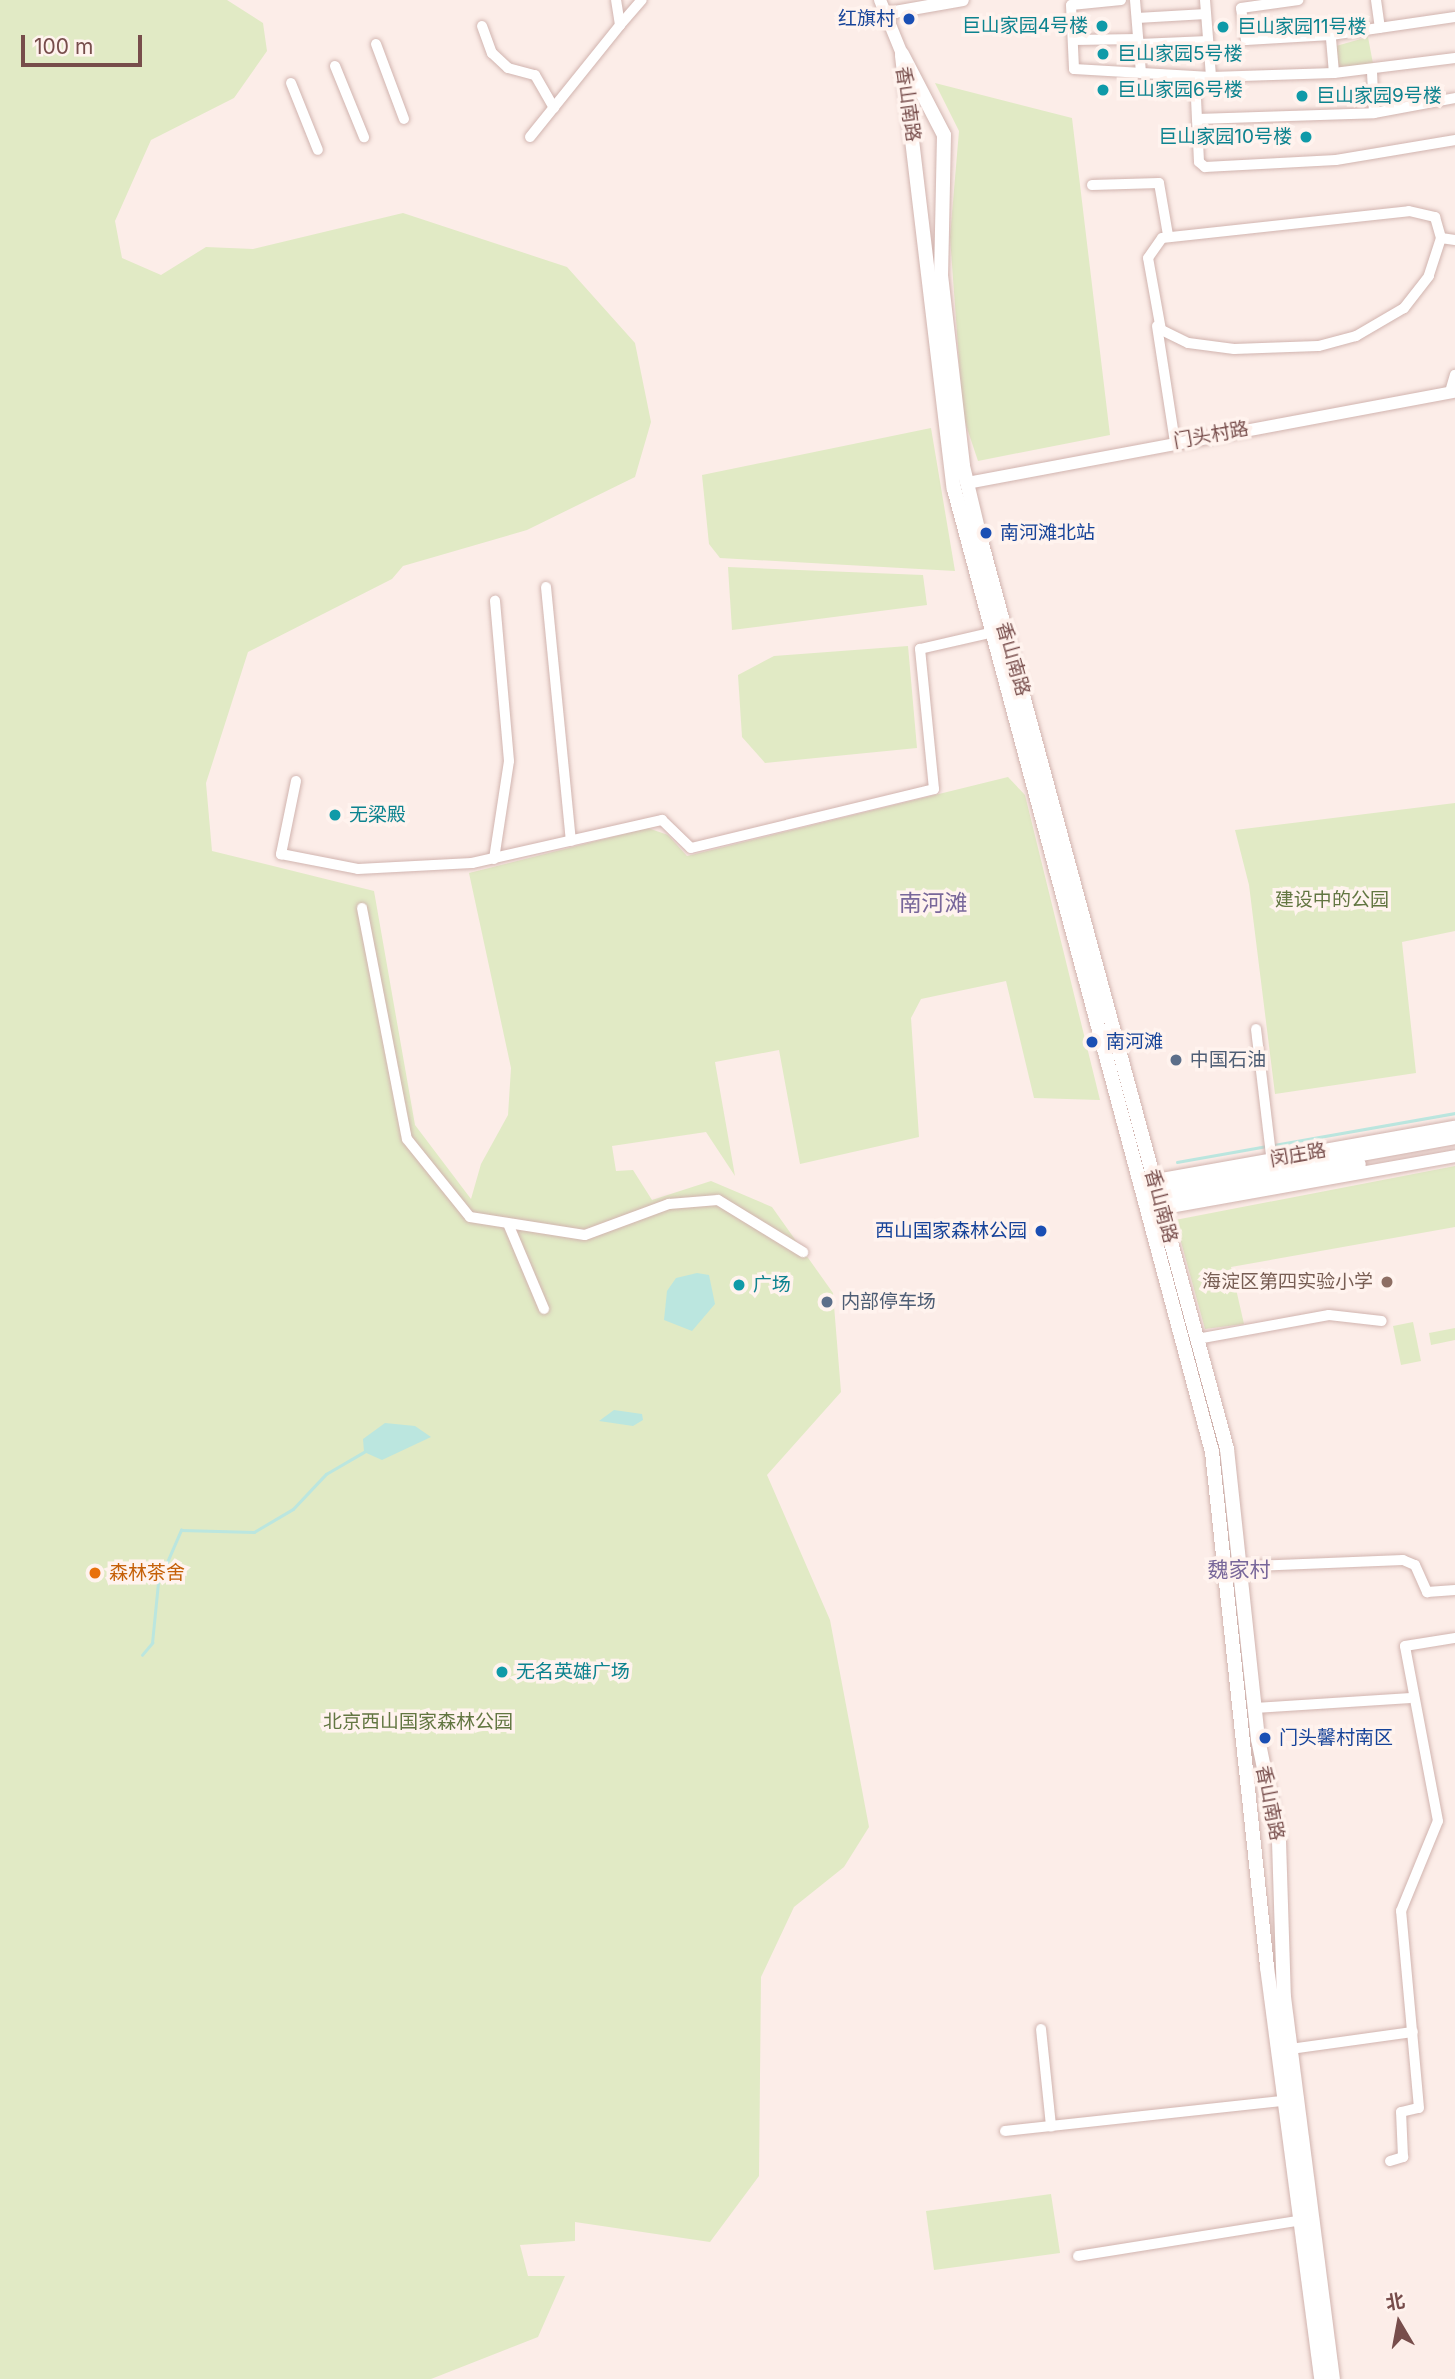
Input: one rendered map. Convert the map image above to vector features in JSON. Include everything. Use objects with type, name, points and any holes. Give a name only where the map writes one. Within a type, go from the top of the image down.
[{"type":"main road","name":"香山南路","points":[[902,54],[944,135],[941,275],[967,483],[1152,1196],[1236,1567],[1256,1708],[1279,1841],[1290,2049],[1333,2379]]},
{"type":"main road","name":"香山南路","points":[[902,54],[946,444],[990,633],[1227,1449],[1283,2101],[1297,2221],[1321,2379]]},
{"type":"main road","name":"闵庄路","points":[[1152,1196],[1272,1165],[1455,1137]]},
{"type":"main road","name":"闵庄路","points":[[1152,1196],[1455,1147]]},
{"type":"street","points":[[615,0],[620,25]]},
{"type":"street","points":[[530,137],[642,0]]},
{"type":"street","name":"香山南路","points":[[880,0],[890,7],[902,54]]},
{"type":"street","points":[[890,7],[963,0]]},
{"type":"street","points":[[1121,0],[1071,5],[1074,69],[1211,77],[1372,72],[1455,58]]},
{"type":"street","points":[[1136,0],[1141,73]]},
{"type":"street","points":[[1205,0],[1211,77]]},
{"type":"street","points":[[1298,0],[1241,8],[1246,40],[1331,36],[1455,17]]},
{"type":"street","points":[[1376,0],[1380,28]]},
{"type":"street","points":[[1137,18],[1206,14]]},
{"type":"street","points":[[482,26],[492,53],[508,68],[535,75],[554,108]]},
{"type":"street","points":[[1331,36],[1334,73]]},
{"type":"street","points":[[1073,40],[1208,41]]},
{"type":"street","points":[[376,44],[404,119]]},
{"type":"street","points":[[335,66],[364,137]]},
{"type":"street","points":[[1372,72],[1374,113]]},
{"type":"street","points":[[1195,77],[1199,162],[1205,167],[1336,160],[1455,140]]},
{"type":"street","points":[[291,83],[318,150]]},
{"type":"street","points":[[1197,119],[1374,113],[1455,98]]},
{"type":"street","points":[[1092,185],[1159,183],[1168,235]]},
{"type":"street","points":[[1156,318],[1170,336],[1234,349],[1318,346],[1356,337],[1419,293],[1441,238],[1435,217],[1409,211],[1168,235],[1148,258],[1156,318],[1175,442]]},
{"type":"street","points":[[1441,238],[1455,240]]},
{"type":"street","points":[[1452,392],[1455,375]]},
{"type":"street","name":"门头村路","points":[[967,483],[1452,392]]},
{"type":"street","points":[[546,587],[571,841]]},
{"type":"street","points":[[494,859],[509,761],[495,601]]},
{"type":"street","points":[[296,781],[281,853],[358,869],[494,859],[662,820],[691,848],[934,789],[920,649],[990,633]]},
{"type":"street","points":[[362,908],[407,1139],[458,1207],[509,1226],[585,1235],[669,1204],[718,1200],[803,1252]]},
{"type":"street","points":[[1256,1029],[1272,1165]]},
{"type":"street","name":"闵庄路","points":[[1272,1165],[1455,1127]]},
{"type":"street","name":"闵庄路","points":[[1152,1196],[1455,1156]]},
{"type":"street","points":[[509,1226],[544,1309]]},
{"type":"street","points":[[1197,1339],[1329,1315],[1382,1321]]},
{"type":"street","points":[[1236,1567],[1403,1560],[1415,1565],[1427,1592],[1455,1590]]},
{"type":"street","points":[[1390,2161],[1403,2157],[1401,2112],[1419,2108],[1401,1911],[1438,1821],[1426,1735],[1410,1698],[1405,1646],[1455,1638]]},
{"type":"street","points":[[1256,1708],[1410,1698]]},
{"type":"street","points":[[1041,2029],[1051,2126]]},
{"type":"street","points":[[1290,2049],[1413,2032]]},
{"type":"street","points":[[1005,2131],[1283,2101]]},
{"type":"street","points":[[1078,2256],[1297,2221]]},
{"type":"green space","name":"北京西山国家森林公园","points":[[0,0],[227,0],[263,23],[267,51],[234,98],[151,140],[115,221],[122,258],[161,275],[206,247],[253,249],[403,213],[567,267],[635,343],[651,422],[635,477],[527,530],[403,566],[392,579],[248,652],[206,783],[212,851],[374,891],[415,1125],[471,1199],[481,1164],[508,1115],[511,1068],[469,873],[648,828],[668,835],[687,856],[1008,777],[1025,795],[1100,1100],[1034,1098],[1006,981],[921,999],[911,1018],[919,1137],[800,1164],[779,1050],[715,1062],[735,1176],[706,1132],[612,1146],[616,1171],[633,1170],[652,1200],[711,1181],[772,1207],[833,1293],[841,1392],[767,1475],[830,1620],[869,1827],[844,1867],[794,1907],[761,1977],[759,2176],[710,2242],[575,2222],[575,2241],[520,2245],[528,2276],[565,2276],[538,2337],[431,2379],[0,2379]]},
{"type":"green space","points":[[1368,37],[1374,69],[1340,73],[1336,46]]},
{"type":"green space","points":[[935,83],[1072,118],[1110,435],[978,461],[963,416],[950,237],[959,131]]},
{"type":"green space","points":[[931,428],[955,571],[720,558],[709,544],[702,475]]},
{"type":"green space","points":[[728,567],[923,575],[927,605],[732,630]]},
{"type":"green space","points":[[908,646],[917,748],[765,763],[742,737],[738,675],[774,656]]},
{"type":"green space","name":"建设中的公园","points":[[1455,803],[1455,931],[1402,942],[1416,1073],[1275,1094],[1249,885],[1235,830]]},
{"type":"green space","points":[[1455,1166],[1455,1227],[1231,1267],[1244,1324],[1205,1329],[1175,1220]]},
{"type":"green space","points":[[1413,1322],[1421,1361],[1401,1365],[1393,1326]]},
{"type":"green space","points":[[1455,1328],[1455,1340],[1431,1345],[1429,1333]]},
{"type":"green space","points":[[1051,2194],[1060,2253],[934,2270],[926,2211]]},
{"type":"water","points":[[697,1273],[709,1275],[715,1304],[692,1331],[664,1320],[667,1291],[676,1278]]},
{"type":"water","points":[[614,1410],[642,1414],[643,1420],[633,1426],[599,1421]]},
{"type":"water","points":[[385,1423],[415,1426],[431,1437],[382,1460],[364,1452],[363,1439]]},
{"type":"waterway","points":[[1274,1145],[1455,1113]]},
{"type":"waterway","points":[[1177,1162],[1267,1146]]},
{"type":"waterway","points":[[142,1655],[152,1643],[158,1583],[181,1530],[254,1532],[293,1509],[326,1474],[364,1452]]},
{"type":"place","name":"红旗村","points":[[909,19]]},
{"type":"place","name":"巨山家园4号楼","points":[[1102,26]]},
{"type":"place","name":"巨山家园11号楼","points":[[1223,27]]},
{"type":"place","name":"巨山家园5号楼","points":[[1103,54]]},
{"type":"place","name":"巨山家园6号楼","points":[[1103,90]]},
{"type":"place","name":"巨山家园9号楼","points":[[1302,96]]},
{"type":"place","name":"巨山家园10号楼","points":[[1306,137]]},
{"type":"place","name":"南河滩北站","points":[[986,533]]},
{"type":"place","name":"无梁殿","points":[[335,815]]},
{"type":"place","name":"南河滩","points":[[1092,1042]]},
{"type":"place","name":"中国石油","points":[[1176,1060]]},
{"type":"place","name":"西山国家森林公园","points":[[1041,1231]]},
{"type":"place","name":"海淀区第四实验小学","points":[[1387,1282]]},
{"type":"place","name":"广场","points":[[739,1285]]},
{"type":"place","name":"内部停车场","points":[[827,1302]]},
{"type":"place","name":"森林茶舍","points":[[95,1573]]},
{"type":"place","name":"无名英雄广场","points":[[502,1672]]},
{"type":"place","name":"门头馨村南区","points":[[1265,1738]]},
{"type":"district","name":"南河滩","points":[[933,903]]},
{"type":"district","name":"魏家村","points":[[1239,1570]]}]
